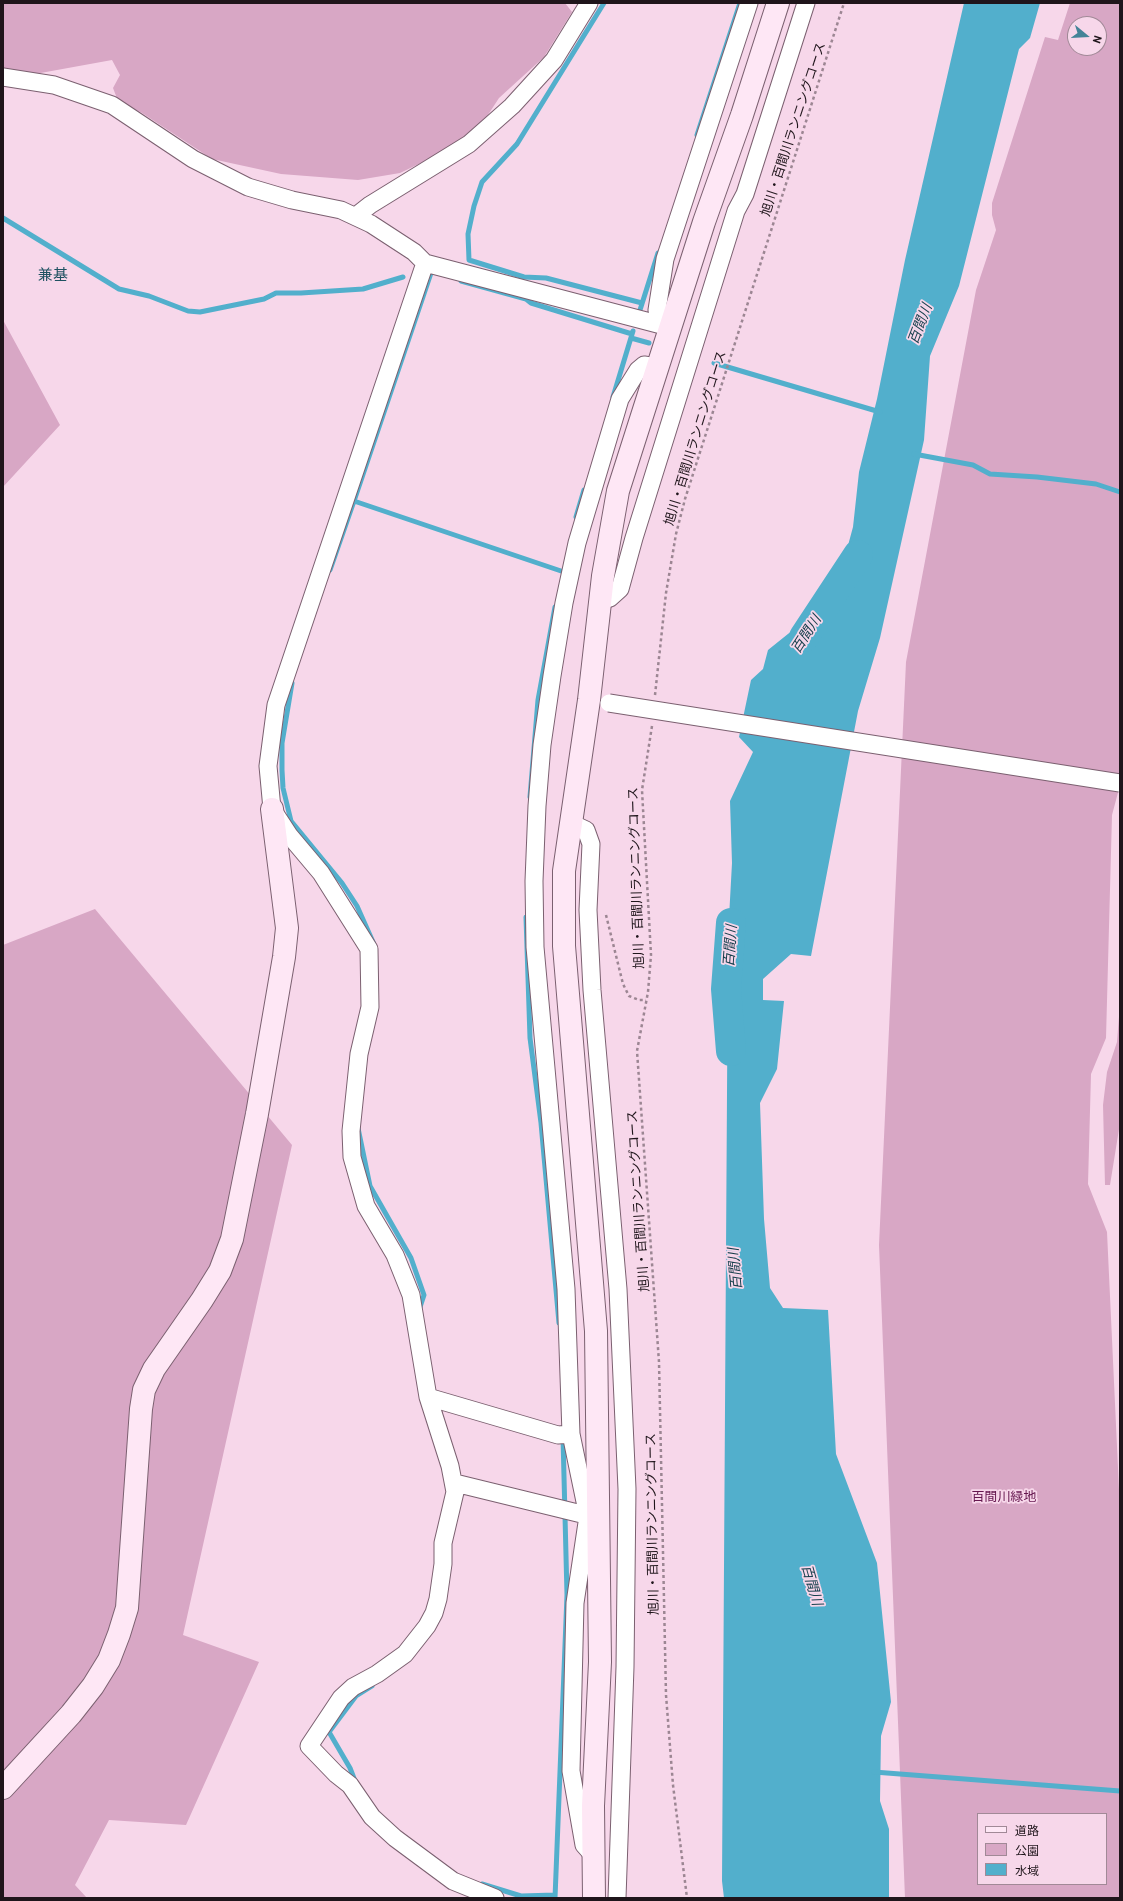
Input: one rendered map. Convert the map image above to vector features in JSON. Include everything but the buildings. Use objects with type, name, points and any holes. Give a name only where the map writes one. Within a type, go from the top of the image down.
[{"type":"street","points":[[356,216],[370,204],[469,144],[512,106],[554,60],[589,3]]},
{"type":"street","points":[[666,326],[657,310],[665,259],[748,3]]},
{"type":"street","points":[[594,1898],[593,1806],[600,1662],[594,1517],[596,1331],[564,946],[564,871],[571,823],[599,702],[601,601],[618,491],[657,367],[666,326],[778,3]]},
{"type":"street","points":[[601,601],[610,598],[620,589],[634,538],[736,211],[745,194],[806,3]]},
{"type":"street","points":[[3,77],[54,85],[112,105],[193,159],[248,187],[292,200],[342,210],[356,216],[414,252],[425,263],[666,326]]},
{"type":"street","points":[[3,1788],[71,1714],[93,1686],[108,1660],[120,1634],[127,1608],[141,1410],[144,1390],[154,1369],[202,1300],[220,1271],[232,1239],[258,1114],[284,957],[287,928],[268,766],[276,706],[425,263]]},
{"type":"street","points":[[594,1517],[565,1434],[566,1289],[535,947],[534,881],[537,806],[542,745],[551,684],[564,603],[577,543],[620,399],[638,370],[644,365],[657,367]]},
{"type":"street","points":[[599,702],[1120,783]]},
{"type":"street","points":[[272,809],[289,835],[322,873],[369,949],[370,1007],[359,1054],[351,1131],[352,1157],[366,1206],[395,1256],[411,1295],[428,1397],[455,1483],[455,1492],[443,1542],[443,1564],[438,1599],[434,1613],[415,1642],[405,1654],[377,1674],[353,1687],[341,1698],[309,1746],[336,1774],[350,1785],[372,1817],[395,1838],[453,1881],[496,1898]]},
{"type":"street","points":[[571,823],[586,830],[591,844],[588,910],[592,990],[618,1289],[627,1489],[625,1667],[617,1898]]},
{"type":"street","points":[[428,1397],[565,1434]]},
{"type":"street","points":[[455,1483],[594,1517]]},
{"type":"path","name":"旭川・百間川ランニングコース","points":[[655,700],[666,593],[676,534],[685,499],[844,3]]},
{"type":"path","name":"旭川・百間川ランニングコース","points":[[653,722],[642,790],[651,955],[646,1000],[637,1051],[659,1362],[666,1695],[673,1785],[687,1898]]},
{"type":"path","points":[[606,912],[624,984],[629,996],[639,1000],[646,1000]]},
{"type":"green space","points":[[3,3],[565,3],[572,12],[544,57],[499,98],[484,121],[448,150],[400,173],[358,180],[281,174],[212,159],[142,113],[118,101],[113,88],[120,75],[112,60],[35,74],[3,70]]},
{"type":"green space","name":"百間川緑地","points":[[1070,3],[1120,3],[1120,785],[1112,815],[1106,1038],[1091,1074],[1088,1184],[1107,1232],[1120,1511],[1120,1898],[905,1898],[879,1245],[906,662],[976,290],[996,230],[992,215],[992,203],[1045,37],[1058,40]]},
{"type":"green space","points":[[3,320],[60,425],[3,487]]},
{"type":"green space","points":[[95,909],[292,1145],[183,1635],[259,1662],[186,1825],[109,1820],[75,1885],[87,1898],[3,1898],[3,945]]},
{"type":"green space","points":[[1120,1004],[1120,1123],[1110,1185],[1105,1185],[1103,1105],[1107,1072],[1117,1042]]},
{"type":"water","points":[[964,3],[1040,3],[1030,38],[1019,49],[959,286],[930,356],[924,440],[880,638],[858,711],[811,956],[791,954],[763,979],[763,1000],[784,1001],[777,1069],[760,1103],[764,1219],[770,1288],[783,1308],[828,1310],[836,1454],[877,1563],[891,1702],[881,1736],[880,1801],[889,1829],[889,1898],[724,1898],[722,1881],[728,936],[732,863],[730,801],[753,752],[739,737],[751,680],[763,669],[768,650],[834,597],[853,527],[859,472],[877,399],[905,260]]},
{"type":"waterway","points":[[604,3],[517,144],[482,182],[474,206],[468,234],[469,260],[524,277],[546,278],[642,303]]},
{"type":"waterway","points":[[697,135],[740,3]]},
{"type":"waterway","points":[[3,218],[119,289],[149,296],[188,311],[200,312],[264,299],[276,293],[363,289],[403,277]]},
{"type":"waterway","points":[[640,310],[658,253]]},
{"type":"waterway","points":[[431,273],[354,501],[564,572]]},
{"type":"waterway","points":[[461,281],[526,299],[531,303],[632,334]]},
{"type":"waterway","points":[[613,397],[633,331]]},
{"type":"waterway","points":[[631,338],[649,343]]},
{"type":"waterway","points":[[714,363],[880,412]]},
{"type":"waterway","points":[[914,454],[973,465],[990,474],[1037,477],[1096,484],[1120,492]]},
{"type":"waterway","points":[[576,517],[584,490]]},
{"type":"waterway","points":[[330,570],[354,501]]},
{"type":"waterway","name":"百間川","points":[[804,637],[858,555]]},
{"type":"waterway","points":[[530,797],[538,700],[555,607]]},
{"type":"waterway","points":[[292,683],[282,743],[283,788],[291,821],[342,883],[357,906],[373,942]]},
{"type":"waterway","points":[[526,917],[530,1038],[541,1123],[559,1323]]},
{"type":"waterway","name":"百間川","points":[[731,923],[726,989],[731,1051]]},
{"type":"waterway","points":[[358,1128],[370,1186],[411,1258],[424,1295],[420,1307]]},
{"type":"waterway","points":[[555,1898],[567,1595],[563,1437]]},
{"type":"waterway","points":[[355,1781],[350,1768],[329,1732],[356,1696],[372,1686]]},
{"type":"waterway","points":[[874,1772],[1120,1791]]},
{"type":"waterway","points":[[482,1884],[521,1896],[555,1895]]},
{"type":"district","name":"兼基","points":[[53,275]]}]
